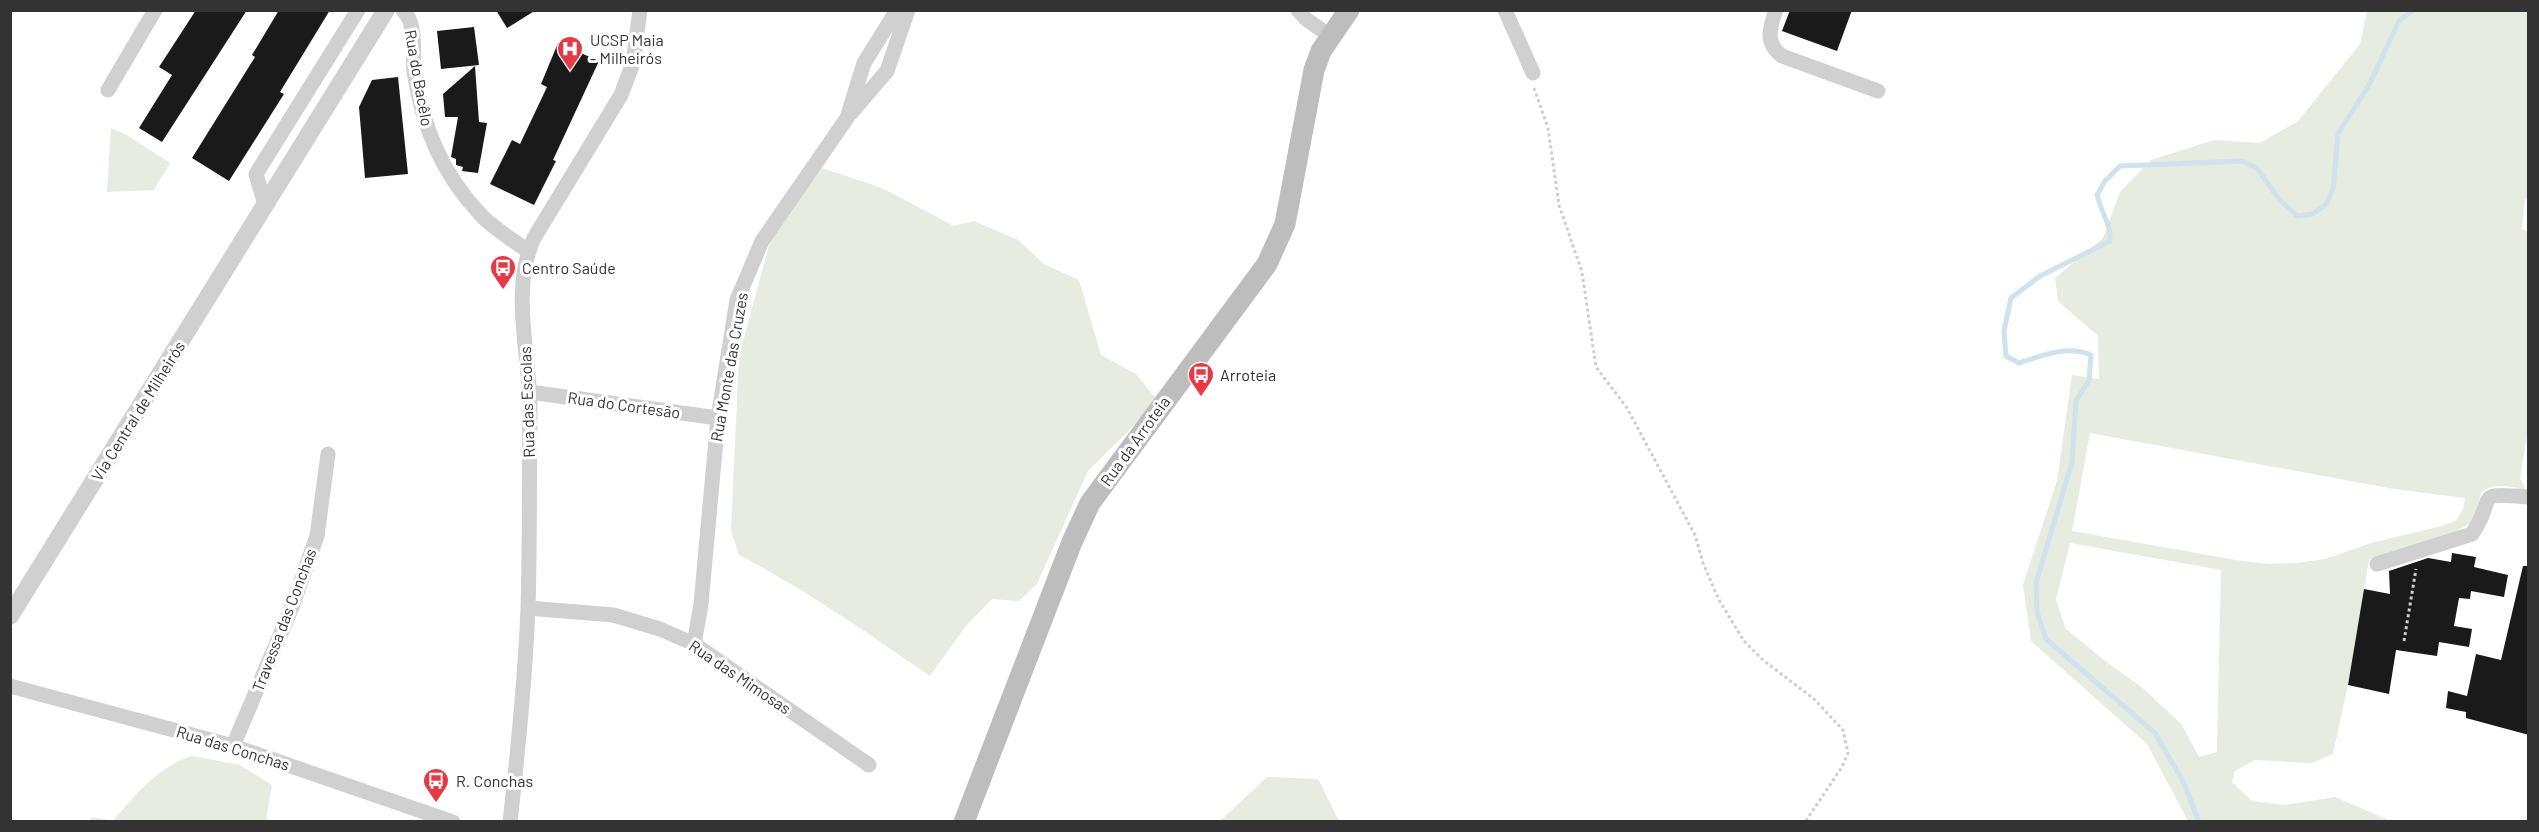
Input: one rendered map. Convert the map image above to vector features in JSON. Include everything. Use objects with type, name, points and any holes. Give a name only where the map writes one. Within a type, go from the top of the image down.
[{"type":"main road","name":"Rua da Arroteia","points":[[964,822],[1072,542],[1090,503],[1267,264],[1277,246],[1285,224],[1308,92],[1321,51],[1349,10]]},
{"type":"street","points":[[108,90],[155,10]]},
{"type":"street","points":[[265,205],[256,174],[358,10]]},
{"type":"street","name":"Via Central de Milheirós","points":[[10,616],[386,10]]},
{"type":"street","name":"Rua do Bacêlo","points":[[403,10],[407,15],[412,32],[414,72],[429,136],[452,180],[482,216],[528,251]]},
{"type":"street","name":"Rua das Escolas","points":[[510,822],[519,747],[528,608],[530,392],[521,285],[528,251],[621,95],[633,63],[640,10]]},
{"type":"street","name":"Rua Monte das Cruzes","points":[[847,118],[864,63],[897,10]]},
{"type":"street","name":"Rua Monte das Cruzes","points":[[693,645],[701,604],[718,418],[737,300],[762,241],[847,118],[887,71],[908,10]]},
{"type":"street","points":[[1298,10],[1306,19],[1330,36]]},
{"type":"street","points":[[1505,10],[1533,73]]},
{"type":"street","points":[[1776,10],[1769,36],[1772,49],[1782,56],[1878,91]]},
{"type":"street","name":"Rua do Cortesão","points":[[530,392],[718,418]]},
{"type":"street","name":"Travessa das Conchas","points":[[233,746],[292,607],[317,536],[328,454]]},
{"type":"street","points":[[2377,564],[2472,534],[2480,523],[2487,498],[2492,495],[2529,497]]},
{"type":"street","name":"Rua das Mimosas","points":[[528,608],[613,615],[660,629],[693,645],[869,765]]},
{"type":"street","name":"Rua das Conchas","points":[[10,686],[233,746],[453,822]]},
{"type":"path","points":[[1533,73],[1532,84],[1548,128],[1559,204],[1582,272],[1596,367],[1627,408],[1695,535],[1703,563],[1719,600],[1744,641],[1763,660],[1814,699],[1843,730],[1848,753],[1805,822]]},
{"type":"path","points":[[2404,641],[2419,551]]},
{"type":"shaded area","points":[[2367,11],[2528,11],[2528,200],[2525,199],[2522,229],[2528,232],[2528,430],[2520,478],[2526,490],[2503,486],[2487,489],[2481,492],[2476,513],[2467,525],[2442,537],[2369,560],[2348,685],[2333,754],[2312,763],[2255,760],[2235,771],[2232,782],[2252,801],[2285,805],[2335,797],[2391,821],[2188,821],[2147,744],[2031,641],[2023,585],[2057,481],[2072,375],[2099,379],[2098,336],[2058,301],[2055,278],[2103,238],[2120,192],[2151,160],[2214,140],[2260,143],[2298,121],[2360,44]],"holes":[[[2090,433],[2394,489],[2465,498],[2463,509],[2457,520],[2442,526],[2371,543],[2325,559],[2296,563],[2268,564],[2236,560],[2072,531]],[[2070,543],[2221,570],[2217,752],[2199,757],[2182,725],[2144,689],[2065,628],[2056,599]]]},
{"type":"shaded area","points":[[111,128],[127,135],[170,163],[154,190],[107,192]]},
{"type":"shaded area","points":[[822,168],[882,188],[954,226],[974,221],[1018,240],[1044,264],[1079,280],[1101,355],[1136,374],[1158,401],[1088,471],[1037,584],[1019,601],[992,599],[965,627],[930,676],[813,597],[739,555],[731,530],[739,357],[772,234]]},
{"type":"shaded area","points":[[192,756],[240,765],[272,785],[266,821],[113,821],[158,774],[180,760]]},
{"type":"shaded area","points":[[1267,777],[1318,779],[1339,821],[1220,821]]},
{"type":"shaded area","points":[[92,817],[113,821],[89,821]]},
{"type":"building","points":[[196,10],[247,10],[162,142],[139,128],[172,75],[159,67]]},
{"type":"building","points":[[279,10],[330,10],[280,92],[284,94],[229,181],[192,158],[255,57],[252,55]]},
{"type":"building","points":[[496,10],[536,10],[507,28]]},
{"type":"building","points":[[1790,10],[1852,10],[1837,51],[1782,31]]},
{"type":"building","points":[[474,27],[479,65],[441,69],[437,31]]},
{"type":"building","points":[[558,43],[599,61],[553,160],[556,161],[534,205],[490,184],[512,140],[520,144],[547,87],[541,84]]},
{"type":"building","points":[[475,66],[479,122],[487,123],[478,173],[462,171],[463,167],[456,165],[456,159],[451,157],[458,117],[445,117],[443,94]]},
{"type":"building","points":[[398,77],[408,174],[365,178],[359,107],[372,80]]},
{"type":"building","points":[[2452,553],[2476,557],[2474,567],[2508,575],[2504,597],[2471,591],[2470,599],[2459,598],[2454,626],[2472,629],[2469,647],[2439,642],[2437,656],[2396,650],[2389,694],[2348,685],[2364,589],[2390,594],[2389,571],[2428,558],[2451,562]]},
{"type":"building","points":[[2523,566],[2529,566],[2529,735],[2466,718],[2466,712],[2446,708],[2448,691],[2467,696],[2476,654],[2501,660]]},
{"type":"waterway","points":[[2199,822],[2183,781],[2155,733],[2046,639],[2037,612],[2036,583],[2072,462],[2076,401],[2089,380],[2091,355],[2064,351],[2019,363],[2006,356],[2004,331],[2011,298],[2040,276],[2110,241],[2107,223],[2097,195],[2105,181],[2120,166],[2242,161],[2257,168],[2278,198],[2297,216],[2313,214],[2326,204],[2333,189],[2338,134],[2370,83],[2399,21],[2413,10]]},
{"type":"place","name":"UCSP Maia - Milheirós","points":[[570,72]]},
{"type":"place","name":"Centro Saúde","points":[[503,291]]},
{"type":"place","name":"Arroteia","points":[[1201,398]]},
{"type":"place","name":"R. Conchas","points":[[436,804]]}]
